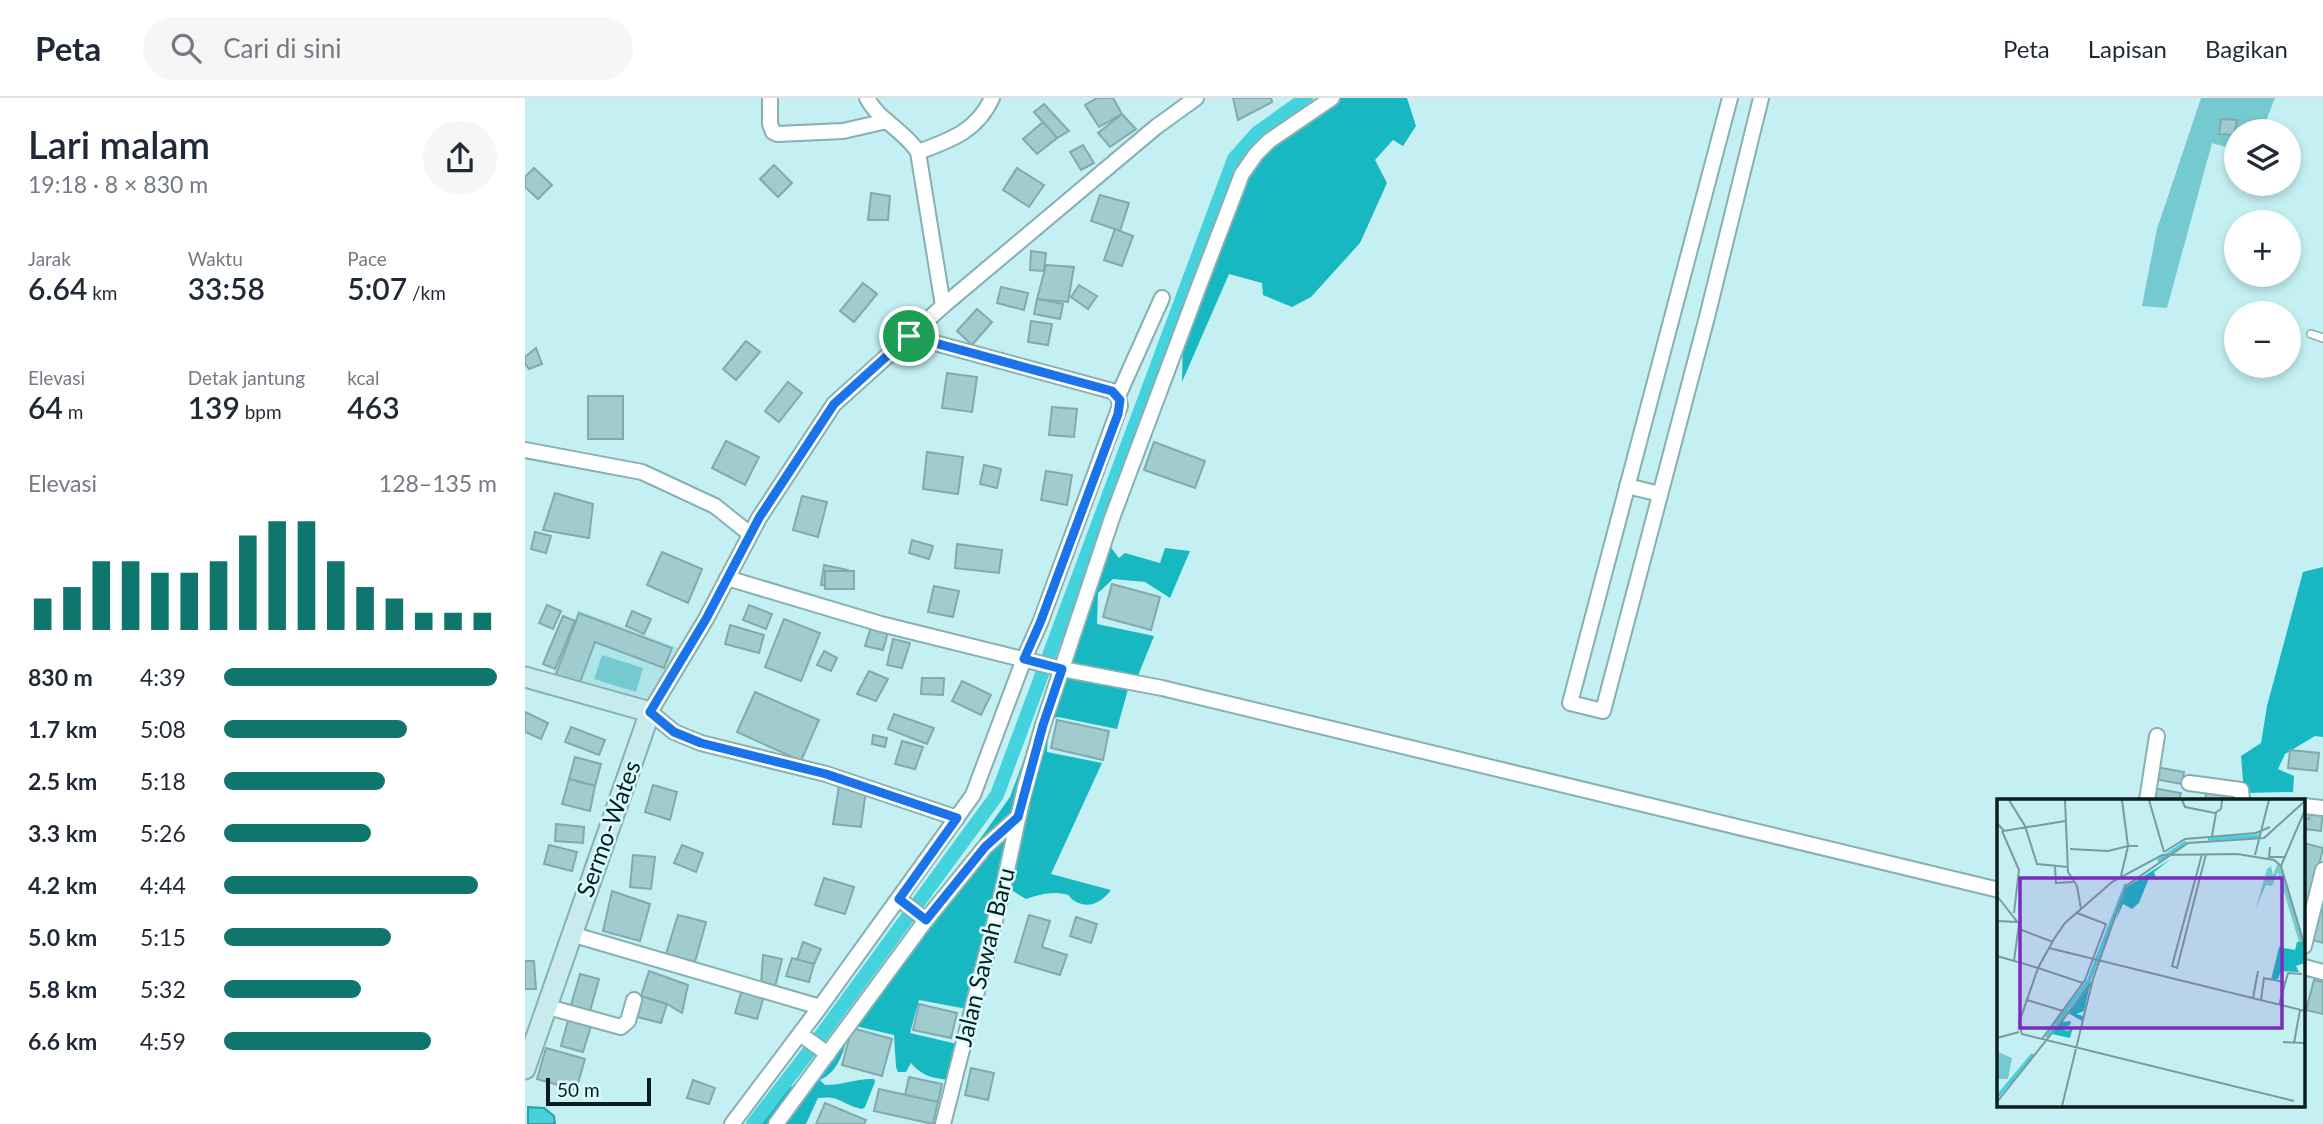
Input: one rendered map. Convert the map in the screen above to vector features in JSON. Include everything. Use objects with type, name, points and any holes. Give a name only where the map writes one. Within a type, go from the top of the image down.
[{"type":"main road","points":[[525,677],[650,712]]},
{"type":"main road","name":"Sermo-Wates","points":[[525,1069],[650,712]]},
{"type":"street","points":[[770,98],[771,124],[773,132],[777,134],[843,131],[887,121]]},
{"type":"street","points":[[867,98],[876,113],[905,135],[918,152],[943,306]]},
{"type":"street","points":[[918,152],[968,130],[984,116],[992,98]]},
{"type":"street","points":[[957,818],[826,774],[701,743],[674,732],[650,712],[706,619],[766,506],[834,404],[943,306],[1156,127],[1196,98]]},
{"type":"street","name":"Jalan Sawah Baru","points":[[943,1124],[1003,893],[1018,817],[1058,668],[1242,174],[1269,141],[1332,98]]},
{"type":"street","points":[[1730,98],[1570,703],[1603,711],[1707,317],[1761,98]]},
{"type":"street","points":[[1118,396],[1162,298]]},
{"type":"street","points":[[732,1124],[804,1037],[820,1007],[901,901],[973,795],[1028,660],[1118,414],[1120,400],[1112,391],[909,336]]},
{"type":"street","points":[[525,450],[642,472],[715,506],[750,534]]},
{"type":"street","points":[[1627,486],[1660,494]]},
{"type":"street","points":[[727,578],[881,624],[1058,668],[1162,688],[1997,890]]},
{"type":"street","points":[[2147,799],[2158,736]]},
{"type":"street","points":[[2198,799],[2195,784],[2241,790],[2242,799]]},
{"type":"street","points":[[2305,806],[2323,808]]},
{"type":"street","points":[[776,1124],[923,918],[985,847],[1018,817]]},
{"type":"street","points":[[2305,942],[2323,870]]},
{"type":"street","points":[[901,901],[923,918]]},
{"type":"street","points":[[571,934],[820,1007]]},
{"type":"street","points":[[2305,967],[2323,972]]},
{"type":"street","points":[[548,1007],[621,1027],[628,1021],[634,1000]]},
{"type":"street","points":[[804,1037],[825,1052]]},
{"type":"lane","points":[[2311,334],[2323,338]]},
{"type":"shaded area","points":[[1340,98],[1407,98],[1416,126],[1403,146],[1393,140],[1375,160],[1387,183],[1360,243],[1311,297],[1292,307],[1263,295],[1262,283],[1229,274],[1182,382],[1183,332],[1247,165],[1269,144]]},
{"type":"shaded area","points":[[2201,98],[2275,98],[2267,119],[2224,119],[2224,146],[2212,143],[2167,308],[2142,306],[2157,229]]},
{"type":"shaded area","points":[[1109,545],[1119,558],[1125,553],[1160,563],[1165,548],[1190,551],[1170,598],[1145,582],[1113,579],[1098,593],[1097,624],[1154,636],[1135,683],[1130,682],[1117,729],[1058,717],[1050,719]]},
{"type":"shaded area","points":[[2323,567],[2323,737],[2315,736],[2285,754],[2278,769],[2294,776],[2293,792],[2244,793],[2241,756],[2261,743],[2267,706],[2303,572]]},
{"type":"shaded area","points":[[578,610],[681,649],[651,705],[551,679]]},
{"type":"shaded area","points":[[602,655],[643,668],[636,692],[594,679]]},
{"type":"shaded area","points":[[1033,735],[967,1009],[919,1000],[910,1033],[957,1044],[949,1080],[928,1076],[911,1063],[906,1072],[898,1072],[894,1035],[851,1025],[837,1064],[820,1080],[825,1085],[874,1079],[865,1107],[862,1109],[832,1098],[818,1098],[806,1124],[759,1124],[781,1096],[798,1083],[910,937],[1010,797]]},
{"type":"shaded area","points":[[1048,735],[1047,752],[1102,763],[1051,874],[1111,890],[1094,904],[1079,903],[1069,895],[1060,893],[1026,899],[1008,888],[1043,737]]},
{"type":"shaded area","points":[[528,1107],[544,1108],[554,1116],[555,1124],[528,1124]]},
{"type":"building","points":[[1097,98],[1113,98],[1122,114],[1099,127],[1085,105]]},
{"type":"building","points":[[1233,98],[1271,98],[1272,102],[1238,120]]},
{"type":"building","points":[[1044,104],[1069,131],[1057,138],[1034,112]]},
{"type":"building","points":[[1122,114],[1136,129],[1110,147],[1098,133]]},
{"type":"building","points":[[2221,119],[2224,119],[2224,134],[2219,134]]},
{"type":"building","points":[[1043,122],[1057,138],[1037,154],[1023,139]]},
{"type":"building","points":[[1083,145],[1094,163],[1081,170],[1070,152]]},
{"type":"building","points":[[774,165],[792,183],[778,197],[760,179]]},
{"type":"building","points":[[534,168],[552,185],[538,199],[525,187],[525,177]]},
{"type":"building","points":[[1017,168],[1044,185],[1029,207],[1003,190]]},
{"type":"building","points":[[871,193],[890,196],[888,220],[868,220]]},
{"type":"building","points":[[1100,195],[1129,203],[1120,231],[1091,221]]},
{"type":"building","points":[[1115,229],[1133,236],[1122,266],[1104,260]]},
{"type":"building","points":[[1031,251],[1046,253],[1044,271],[1030,270]]},
{"type":"building","points":[[1046,265],[1074,267],[1068,302],[1037,299]]},
{"type":"building","points":[[863,283],[877,294],[854,322],[840,311]]},
{"type":"building","points":[[1079,285],[1097,296],[1088,309],[1071,297]]},
{"type":"building","points":[[1001,287],[1028,293],[1024,310],[997,303]]},
{"type":"building","points":[[1037,299],[1063,304],[1060,319],[1034,314]]},
{"type":"building","points":[[977,309],[992,322],[972,345],[957,331]]},
{"type":"building","points":[[1031,321],[1052,324],[1048,345],[1028,342]]},
{"type":"building","points":[[746,341],[760,352],[736,380],[723,369]]},
{"type":"building","points":[[536,348],[542,364],[529,369],[525,364],[525,357]]},
{"type":"building","points":[[947,373],[977,377],[972,412],[942,408]]},
{"type":"building","points":[[788,382],[802,393],[779,422],[765,411]]},
{"type":"building","points":[[588,396],[623,396],[623,439],[588,439]]},
{"type":"building","points":[[1052,407],[1077,409],[1074,437],[1049,435]]},
{"type":"building","points":[[726,441],[759,457],[745,485],[712,468]]},
{"type":"building","points":[[1154,442],[1205,461],[1195,488],[1144,470]]},
{"type":"building","points":[[927,452],[963,457],[958,494],[923,489]]},
{"type":"building","points":[[984,465],[1001,469],[997,488],[980,484]]},
{"type":"building","points":[[1046,471],[1072,475],[1067,505],[1041,500]]},
{"type":"building","points":[[555,493],[593,504],[589,538],[543,530]]},
{"type":"building","points":[[802,496],[827,502],[818,537],[793,530]]},
{"type":"building","points":[[535,532],[551,536],[546,553],[531,549]]},
{"type":"building","points":[[912,540],[933,546],[929,559],[909,553]]},
{"type":"building","points":[[957,544],[1002,550],[999,573],[955,568]]},
{"type":"building","points":[[662,552],[702,569],[688,603],[647,585]]},
{"type":"building","points":[[824,565],[848,570],[848,587],[821,585]]},
{"type":"building","points":[[825,571],[854,571],[854,589],[825,589]]},
{"type":"building","points":[[1112,584],[1160,597],[1151,630],[1103,617]]},
{"type":"building","points":[[934,586],[959,591],[953,617],[928,612]]},
{"type":"building","points":[[547,605],[561,611],[553,629],[539,623]]},
{"type":"building","points":[[749,605],[772,614],[766,629],[743,620]]},
{"type":"building","points":[[632,611],[651,619],[644,634],[626,626]]},
{"type":"building","points":[[579,613],[672,648],[664,668],[595,642],[579,685],[555,677]]},
{"type":"building","points":[[563,616],[575,621],[555,669],[543,664]]},
{"type":"building","points":[[784,619],[820,633],[801,681],[765,667]]},
{"type":"building","points":[[730,625],[764,635],[759,653],[725,644]]},
{"type":"building","points":[[871,627],[888,632],[883,650],[865,646]]},
{"type":"building","points":[[893,639],[910,643],[902,668],[887,665]]},
{"type":"building","points":[[824,651],[837,658],[831,671],[817,665]]},
{"type":"building","points":[[869,671],[888,679],[876,701],[857,694]]},
{"type":"building","points":[[922,678],[944,678],[943,695],[921,694]]},
{"type":"building","points":[[962,681],[991,695],[981,715],[952,701]]},
{"type":"building","points":[[755,692],[819,720],[801,761],[737,732]]},
{"type":"building","points":[[525,712],[548,723],[541,739],[525,732]]},
{"type":"building","points":[[894,714],[934,728],[927,744],[888,729]]},
{"type":"building","points":[[1057,720],[1109,731],[1103,760],[1051,748]]},
{"type":"building","points":[[571,727],[605,740],[599,755],[565,742]]},
{"type":"building","points":[[873,735],[887,738],[885,747],[872,744]]},
{"type":"building","points":[[902,741],[923,747],[915,769],[895,764]]},
{"type":"building","points":[[2290,750],[2319,753],[2317,771],[2288,768]]},
{"type":"building","points":[[575,757],[601,764],[595,786],[569,779]]},
{"type":"building","points":[[2156,767],[2184,772],[2182,784],[2154,779]]},
{"type":"building","points":[[569,779],[595,786],[590,811],[562,804]]},
{"type":"building","points":[[653,785],[677,792],[670,820],[645,812]]},
{"type":"building","points":[[839,786],[866,790],[861,827],[833,824]]},
{"type":"building","points":[[2207,787],[2240,792],[2239,799],[2205,799]]},
{"type":"building","points":[[2153,788],[2181,793],[2179,799],[2151,799]]},
{"type":"building","points":[[2311,808],[2323,809],[2321,831],[2305,829],[2305,818],[2309,819]]},
{"type":"building","points":[[556,824],[584,827],[583,843],[555,841]]},
{"type":"building","points":[[2305,843],[2323,848],[2308,910],[2305,909]]},
{"type":"building","points":[[549,845],[577,852],[572,871],[544,864]]},
{"type":"building","points":[[682,845],[703,853],[696,872],[674,863]]},
{"type":"building","points":[[633,855],[655,857],[651,889],[630,887]]},
{"type":"building","points":[[2323,877],[2323,943],[2306,938]]},
{"type":"building","points":[[824,878],[854,887],[845,914],[815,905]]},
{"type":"building","points":[[612,891],[650,904],[640,941],[603,931]]},
{"type":"building","points":[[678,915],[706,922],[695,962],[666,954]]},
{"type":"building","points":[[1029,915],[1050,921],[1042,947],[1067,955],[1060,975],[1015,962]]},
{"type":"building","points":[[1076,917],[1097,924],[1091,943],[1070,936]]},
{"type":"building","points":[[803,942],[821,949],[814,964],[797,960]]},
{"type":"building","points":[[763,955],[782,959],[775,987],[761,984]]},
{"type":"building","points":[[792,958],[814,964],[809,982],[786,976]]},
{"type":"building","points":[[525,961],[534,961],[536,989],[525,989]]},
{"type":"building","points":[[649,971],[688,985],[682,1013],[667,1004],[641,996]]},
{"type":"building","points":[[580,974],[599,979],[590,1011],[571,1005]]},
{"type":"building","points":[[2314,980],[2323,982],[2323,1014],[2306,1010]]},
{"type":"building","points":[[742,990],[763,999],[757,1019],[735,1013]]},
{"type":"building","points":[[641,996],[667,1004],[661,1023],[637,1017]]},
{"type":"building","points":[[919,1004],[957,1013],[951,1038],[913,1030]]},
{"type":"building","points":[[569,1017],[592,1023],[583,1052],[561,1046]]},
{"type":"building","points":[[852,1028],[892,1039],[882,1076],[842,1065]]},
{"type":"building","points":[[546,1048],[585,1059],[576,1090],[537,1079]]},
{"type":"building","points":[[971,1068],[994,1073],[988,1100],[965,1095]]},
{"type":"building","points":[[909,1077],[942,1084],[938,1102],[905,1095]]},
{"type":"building","points":[[693,1080],[715,1088],[709,1104],[687,1098]]},
{"type":"building","points":[[879,1089],[938,1102],[933,1124],[874,1111]]},
{"type":"building","points":[[825,1103],[866,1120],[864,1124],[816,1124]]},
{"type":"waterway","points":[[753,1124],[997,795],[1234,159],[1257,133],[1306,98]]},
{"type":"route","points":[[909,336],[1112,391],[1120,400],[1118,414],[1024,659],[1062,669],[1043,725],[1018,817],[985,847],[926,920],[899,899],[957,818],[826,774],[701,743],[674,732],[650,712],[706,619],[759,518],[803,449],[834,404],[909,336]]}]
